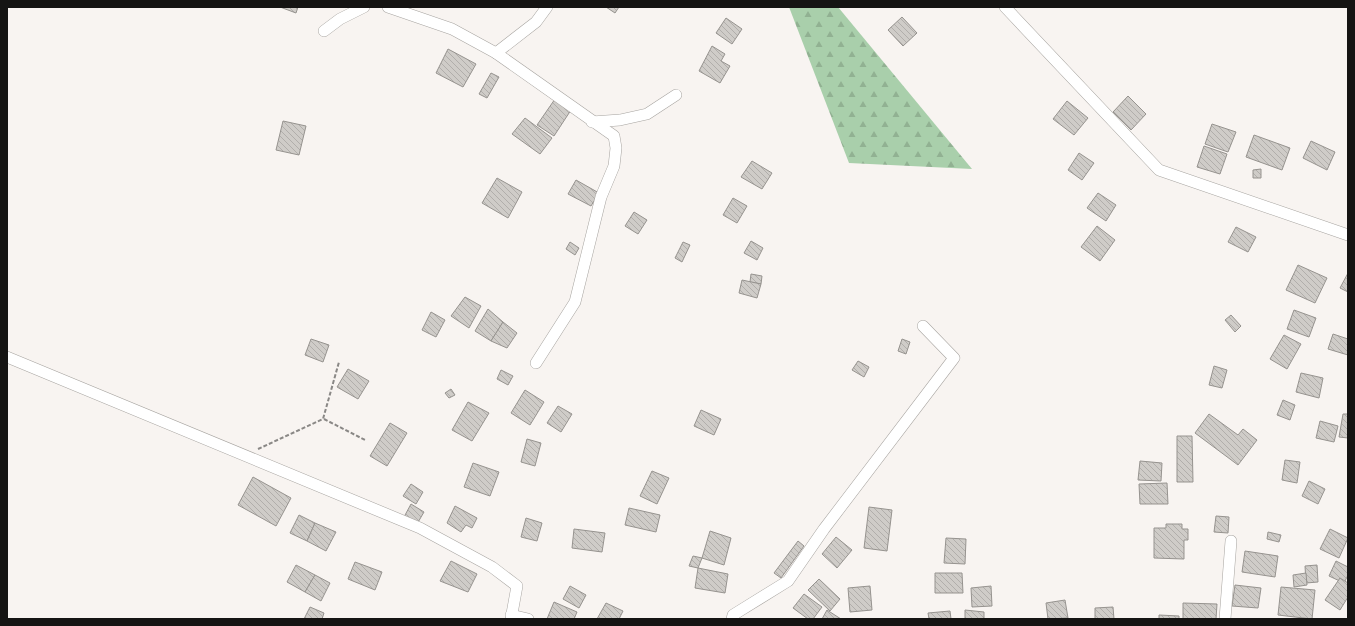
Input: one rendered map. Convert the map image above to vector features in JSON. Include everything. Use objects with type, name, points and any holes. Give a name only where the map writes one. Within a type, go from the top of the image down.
[{"type":"street","points":[[324,31],[340,19],[364,7]]},
{"type":"street","points":[[388,7],[452,28],[496,53],[592,122],[614,136],[616,148],[614,166],[601,197],[575,302],[536,362]]},
{"type":"street","points":[[496,53],[536,22],[547,7]]},
{"type":"street","points":[[1005,7],[1159,170],[1348,235]]},
{"type":"street","points":[[592,122],[620,120],[647,114],[676,95]]},
{"type":"street","points":[[732,619],[733,615],[788,581],[824,529],[954,358],[923,326]]},
{"type":"street","points":[[7,357],[420,528],[492,567],[517,586],[511,617],[528,619]]},
{"type":"street","points":[[1225,619],[1231,541]]},
{"type":"path","points":[[323,419],[339,362]]},
{"type":"path","points":[[244,454],[323,419],[366,440]]},
{"type":"green space","points":[[789,7],[838,7],[972,169],[849,163]]},
{"type":"building","points":[[280,7],[298,7],[296,13]]},
{"type":"building","points":[[606,7],[619,7],[615,13]]},
{"type":"building","points":[[902,17],[917,33],[903,46],[888,30]]},
{"type":"building","points":[[726,18],[742,29],[732,44],[716,33]]},
{"type":"building","points":[[712,46],[725,54],[721,61],[730,66],[720,83],[699,71]]},
{"type":"building","points":[[448,49],[476,64],[463,87],[436,73]]},
{"type":"building","points":[[491,73],[499,77],[487,98],[479,94]]},
{"type":"building","points":[[1128,96],[1146,114],[1131,130],[1113,112]]},
{"type":"building","points":[[555,99],[571,110],[554,136],[537,125]]},
{"type":"building","points":[[1067,101],[1088,118],[1074,135],[1053,119]]},
{"type":"building","points":[[525,118],[552,138],[540,154],[512,134]]},
{"type":"building","points":[[283,121],[306,126],[299,155],[276,150]]},
{"type":"building","points":[[1212,124],[1236,132],[1228,152],[1205,144]]},
{"type":"building","points":[[1254,135],[1290,148],[1282,170],[1246,157]]},
{"type":"building","points":[[1311,141],[1335,152],[1327,170],[1303,158]]},
{"type":"building","points":[[1204,146],[1227,154],[1220,174],[1197,167]]},
{"type":"building","points":[[1079,153],[1094,163],[1082,180],[1068,170]]},
{"type":"building","points":[[752,161],[772,173],[762,189],[741,177]]},
{"type":"building","points":[[1261,169],[1261,178],[1253,178],[1253,170]]},
{"type":"building","points":[[497,178],[522,192],[508,218],[482,203]]},
{"type":"building","points":[[576,180],[599,193],[591,206],[568,194]]},
{"type":"building","points":[[1098,193],[1116,205],[1106,221],[1087,208]]},
{"type":"building","points":[[733,198],[747,206],[737,223],[723,215]]},
{"type":"building","points":[[634,212],[647,220],[638,234],[625,226]]},
{"type":"building","points":[[1097,226],[1115,240],[1100,261],[1081,247]]},
{"type":"building","points":[[1236,227],[1256,237],[1248,252],[1228,242]]},
{"type":"building","points":[[751,241],[763,248],[757,260],[744,253]]},
{"type":"building","points":[[570,242],[579,248],[575,255],[566,249]]},
{"type":"building","points":[[683,242],[690,245],[682,262],[675,258]]},
{"type":"building","points":[[1298,265],[1327,278],[1315,303],[1286,290]]},
{"type":"building","points":[[1348,273],[1348,292],[1340,288]]},
{"type":"building","points":[[751,274],[762,276],[761,284],[750,282]]},
{"type":"building","points":[[742,280],[761,284],[757,298],[739,293]]},
{"type":"building","points":[[465,297],[481,306],[469,328],[451,316]]},
{"type":"building","points":[[488,309],[503,322],[491,341],[475,331]]},
{"type":"building","points":[[1294,310],[1316,318],[1309,337],[1287,329]]},
{"type":"building","points":[[431,312],[445,320],[436,337],[422,330]]},
{"type":"building","points":[[1231,315],[1241,326],[1235,332],[1225,320]]},
{"type":"building","points":[[503,322],[517,333],[507,348],[491,341]]},
{"type":"building","points":[[1333,334],[1348,339],[1348,355],[1328,349]]},
{"type":"building","points":[[1284,335],[1301,344],[1287,369],[1270,359]]},
{"type":"building","points":[[311,339],[329,345],[323,362],[305,355]]},
{"type":"building","points":[[902,339],[910,342],[906,354],[898,351]]},
{"type":"building","points":[[858,361],[869,367],[864,377],[852,370]]},
{"type":"building","points":[[1214,366],[1227,370],[1222,388],[1209,385]]},
{"type":"building","points":[[348,369],[369,381],[358,399],[337,387]]},
{"type":"building","points":[[501,370],[513,376],[508,385],[497,379]]},
{"type":"building","points":[[1301,373],[1323,378],[1319,398],[1296,392]]},
{"type":"building","points":[[451,389],[455,395],[449,398],[445,393]]},
{"type":"building","points":[[525,390],[544,402],[530,425],[511,413]]},
{"type":"building","points":[[1283,400],[1295,405],[1290,420],[1277,415]]},
{"type":"building","points":[[468,402],[489,413],[472,441],[452,430]]},
{"type":"building","points":[[558,406],[572,414],[561,432],[547,423]]},
{"type":"building","points":[[701,410],[721,419],[714,435],[694,426]]},
{"type":"building","points":[[1209,414],[1238,435],[1243,429],[1257,440],[1238,465],[1195,433]]},
{"type":"building","points":[[1343,414],[1348,414],[1348,438],[1339,437]]},
{"type":"building","points":[[1320,421],[1338,426],[1334,442],[1316,438]]},
{"type":"building","points":[[390,423],[407,433],[387,466],[370,456]]},
{"type":"building","points":[[1177,436],[1192,436],[1193,482],[1177,482]]},
{"type":"building","points":[[527,439],[541,443],[535,466],[521,462]]},
{"type":"building","points":[[1285,460],[1300,462],[1297,483],[1282,480]]},
{"type":"building","points":[[1140,461],[1162,463],[1161,481],[1138,480]]},
{"type":"building","points":[[473,463],[499,472],[490,496],[464,487]]},
{"type":"building","points":[[652,471],[669,478],[657,504],[640,496]]},
{"type":"building","points":[[253,477],[291,498],[276,526],[238,505]]},
{"type":"building","points":[[1309,481],[1325,489],[1318,504],[1302,496]]},
{"type":"building","points":[[1167,483],[1168,504],[1140,504],[1139,484]]},
{"type":"building","points":[[411,484],[423,492],[416,504],[403,496]]},
{"type":"building","points":[[411,504],[424,512],[417,524],[404,517]]},
{"type":"building","points":[[455,506],[477,518],[472,528],[466,525],[461,532],[447,523]]},
{"type":"building","points":[[869,507],[892,510],[887,551],[864,548]]},
{"type":"building","points":[[629,508],[660,515],[656,532],[625,525]]},
{"type":"building","points":[[299,515],[315,523],[307,541],[290,533]]},
{"type":"building","points":[[1216,516],[1229,517],[1228,533],[1214,532]]},
{"type":"building","points":[[526,518],[542,523],[537,541],[521,537]]},
{"type":"building","points":[[315,523],[336,532],[326,551],[307,541]]},
{"type":"building","points":[[1166,524],[1182,524],[1182,529],[1188,529],[1188,540],[1184,540],[1184,559],[1154,558],[1154,528],[1166,528]]},
{"type":"building","points":[[574,529],[605,533],[602,552],[572,548]]},
{"type":"building","points":[[1330,529],[1348,538],[1339,558],[1320,549]]},
{"type":"building","points":[[710,531],[731,538],[724,565],[702,558]]},
{"type":"building","points":[[1268,532],[1281,535],[1279,542],[1267,539]]},
{"type":"building","points":[[836,537],[852,550],[837,568],[822,554]]},
{"type":"building","points":[[946,538],[966,539],[965,564],[944,563]]},
{"type":"building","points":[[798,541],[804,546],[781,578],[774,573]]},
{"type":"building","points":[[1245,551],[1278,556],[1275,577],[1242,572]]},
{"type":"building","points":[[693,556],[702,558],[698,568],[689,566]]},
{"type":"building","points":[[451,561],[477,574],[468,592],[440,581]]},
{"type":"building","points":[[1336,561],[1348,567],[1348,575],[1344,583],[1329,576]]},
{"type":"building","points":[[355,562],[382,572],[375,590],[348,579]]},
{"type":"building","points":[[296,565],[315,575],[305,592],[287,582]]},
{"type":"building","points":[[1317,565],[1318,582],[1306,583],[1305,566]]},
{"type":"building","points":[[698,568],[728,574],[725,593],[695,588]]},
{"type":"building","points":[[935,573],[962,573],[963,593],[935,593]]},
{"type":"building","points":[[1306,573],[1307,585],[1294,587],[1293,575]]},
{"type":"building","points":[[315,575],[330,583],[321,601],[305,592]]},
{"type":"building","points":[[1340,578],[1348,583],[1348,597],[1340,610],[1325,600]]},
{"type":"building","points":[[819,579],[840,599],[830,611],[808,590]]},
{"type":"building","points":[[1235,585],[1261,588],[1258,608],[1232,606]]},
{"type":"building","points":[[570,586],[586,595],[579,608],[563,599]]},
{"type":"building","points":[[870,586],[872,610],[850,612],[848,588]]},
{"type":"building","points":[[991,586],[992,606],[972,607],[971,588]]},
{"type":"building","points":[[1281,587],[1315,590],[1312,619],[1278,615]]},
{"type":"building","points":[[804,594],[822,607],[813,619],[808,619],[793,608]]},
{"type":"building","points":[[1065,600],[1068,618],[1048,619],[1046,603]]},
{"type":"building","points":[[554,602],[577,612],[574,619],[547,619]]},
{"type":"building","points":[[606,603],[623,611],[619,619],[597,619]]},
{"type":"building","points":[[1183,603],[1217,604],[1216,619],[1183,619]]},
{"type":"building","points":[[310,607],[324,613],[322,619],[304,619]]},
{"type":"building","points":[[1113,607],[1114,619],[1095,619],[1095,608]]},
{"type":"building","points":[[827,610],[841,619],[822,619]]},
{"type":"building","points":[[965,610],[984,612],[984,619],[965,619]]},
{"type":"building","points":[[950,611],[951,619],[929,619],[928,613]]},
{"type":"building","points":[[1159,615],[1179,616],[1179,619],[1159,619]]}]
